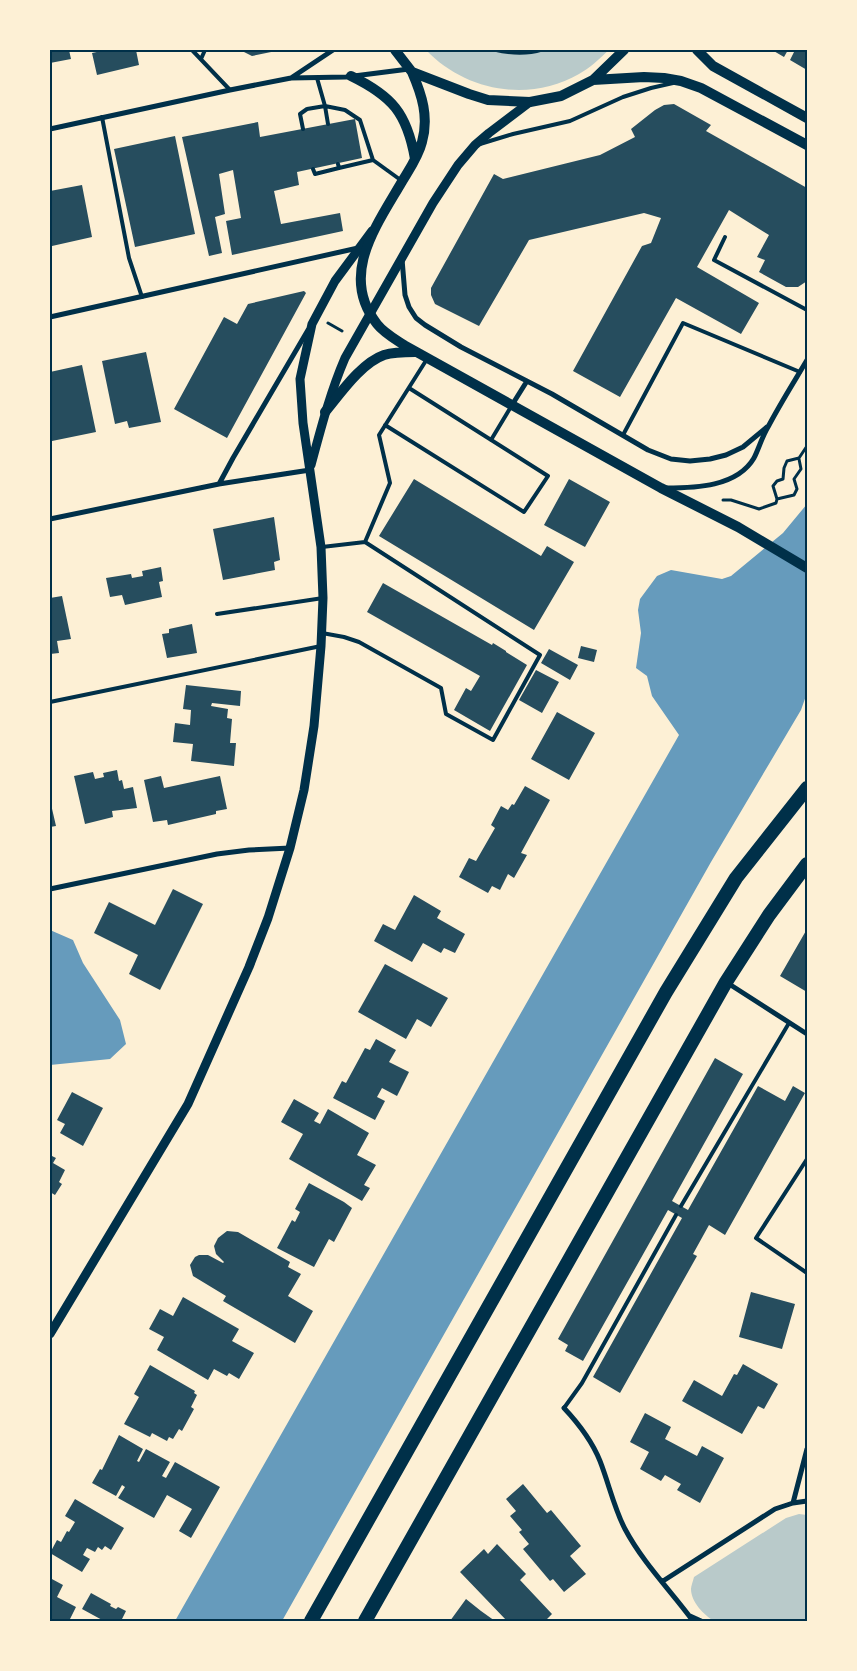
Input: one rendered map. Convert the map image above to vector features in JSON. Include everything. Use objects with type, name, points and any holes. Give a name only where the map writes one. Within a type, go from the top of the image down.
[{"type":"highway","points":[[311,1621],[671,984],[736,878],[807,788]]},
{"type":"highway","points":[[365,1621],[726,982],[769,915],[807,864]]},
{"type":"main road","points":[[395,50],[411,70],[421,93],[425,109],[425,125],[415,159],[377,225],[364,259],[360,278],[361,293],[378,326],[387,334],[416,352],[661,488],[738,528],[807,568]]},
{"type":"main road","points":[[411,70],[488,100],[530,102],[561,96],[593,80],[624,50]]},
{"type":"main road","points":[[697,50],[713,66],[807,118]]},
{"type":"main road","points":[[351,76],[389,99],[400,113],[412,142],[415,159]]},
{"type":"main road","points":[[593,80],[644,77],[681,81],[701,88],[807,145]]},
{"type":"main road","points":[[325,412],[370,362],[383,355],[416,352]]},
{"type":"street","points":[[291,78],[333,50]]},
{"type":"street","points":[[50,129],[291,78],[351,76],[411,70]]},
{"type":"street","points":[[310,470],[335,381],[370,313],[433,203],[458,165],[475,145],[506,118],[530,102]]},
{"type":"street","points":[[219,484],[336,281],[358,248],[377,225]]},
{"type":"street","points":[[50,317],[358,248]]},
{"type":"street","points":[[402,258],[405,295],[409,307],[416,318],[461,347],[527,381],[648,450],[671,459],[690,461],[710,459],[726,455],[743,447],[767,427]]},
{"type":"street","points":[[50,1334],[52,1325],[188,1104],[250,967],[290,848],[304,790],[312,744],[322,634],[321,547],[303,423],[300,379],[312,324]]},
{"type":"street","points":[[661,488],[692,488],[712,485],[740,472],[753,460],[767,427],[807,360]]},
{"type":"street","points":[[512,405],[527,381]]},
{"type":"street","points":[[50,519],[219,484],[310,470]]},
{"type":"street","points":[[50,888],[217,854],[290,848]]},
{"type":"street","points":[[726,982],[807,1034]]},
{"type":"street","points":[[564,1408],[585,1432],[593,1446],[618,1513],[634,1545],[693,1621]]},
{"type":"street","points":[[793,1503],[807,1449]]},
{"type":"street","points":[[663,1581],[775,1509],[793,1503],[807,1502]]},
{"type":"street","points":[[689,1616],[701,1621]]},
{"type":"lane","points":[[192,50],[230,90]]},
{"type":"lane","points":[[201,60],[205,50]]},
{"type":"lane","points":[[317,78],[328,124]]},
{"type":"lane","points":[[475,145],[570,121],[623,97],[681,81]]},
{"type":"lane","points":[[303,129],[300,114],[307,109],[325,106],[345,110],[360,120],[373,160],[402,182]]},
{"type":"lane","points":[[102,118],[129,258],[142,297]]},
{"type":"lane","points":[[313,169],[315,174],[339,166],[373,160]]},
{"type":"lane","points":[[725,237],[714,260],[807,310]]},
{"type":"lane","points":[[623,436],[683,323],[800,372]]},
{"type":"lane","points":[[365,542],[390,483],[379,435],[427,358]]},
{"type":"lane","points":[[385,425],[524,512],[548,476],[409,388]]},
{"type":"lane","points":[[491,440],[512,405]]},
{"type":"lane","points":[[321,547],[365,542],[540,655],[493,740],[446,714],[441,688],[359,642],[344,637],[322,634]]},
{"type":"lane","points":[[217,614],[322,598]]},
{"type":"lane","points":[[50,702],[321,646]]},
{"type":"lane","points":[[681,1206],[790,1024]]},
{"type":"lane","points":[[807,1159],[756,1238],[807,1273]]},
{"type":"lane","points":[[564,1408],[582,1383],[676,1215]]},
{"type":"path","points":[[494,50],[510,54],[532,53],[542,50]]},
{"type":"path","points":[[323,320],[348,334]]},
{"type":"path","points":[[723,500],[731,500],[759,509],[776,503],[777,499],[794,495],[797,489],[794,479],[800,469],[799,458],[807,446]]},
{"type":"path","points":[[777,499],[773,486],[777,481],[783,479],[787,461],[799,458]]},
{"type":"shaded area","points":[[426,50],[609,50],[583,72],[560,83],[519,90],[498,88],[478,83],[459,75]]},
{"type":"shaded area","points":[[799,1514],[807,1515],[807,1621],[714,1621],[702,1612],[693,1599],[691,1588],[694,1577],[786,1518]]},
{"type":"water","points":[[807,504],[807,693],[801,710],[711,862],[282,1621],[175,1621],[679,735],[652,696],[647,676],[636,668],[641,633],[638,610],[640,599],[657,576],[671,570],[722,579],[731,576],[783,533]]},
{"type":"water","points":[[50,930],[73,940],[83,963],[120,1020],[126,1044],[110,1059],[50,1065]]},
{"type":"building","points":[[50,50],[69,50],[71,59],[50,63]]},
{"type":"building","points":[[106,50],[136,50],[139,65],[97,75],[92,53]]},
{"type":"building","points":[[240,50],[276,50],[276,51],[252,56]]},
{"type":"building","points":[[772,50],[788,50],[784,57]]},
{"type":"building","points":[[795,50],[807,50],[807,70],[790,60]]},
{"type":"building","points":[[674,104],[711,125],[706,131],[807,188],[807,281],[798,287],[786,287],[759,272],[765,260],[757,257],[769,235],[729,210],[697,267],[759,303],[741,334],[676,298],[620,397],[573,371],[642,246],[651,243],[661,218],[644,213],[529,240],[479,326],[435,304],[431,295],[431,288],[494,174],[503,179],[600,155],[635,137],[631,129],[655,110],[664,105]]},
{"type":"building","points":[[355,119],[362,158],[297,172],[299,185],[274,191],[281,224],[340,213],[343,231],[232,255],[226,221],[241,218],[233,170],[219,174],[225,214],[215,217],[222,253],[209,256],[182,137],[258,122],[260,137]]},
{"type":"building","points":[[175,136],[195,234],[135,247],[114,149]]},
{"type":"building","points":[[82,185],[92,237],[52,246],[50,237],[50,191]]},
{"type":"building","points":[[304,291],[306,293],[227,438],[174,409],[224,317],[237,324],[248,304]]},
{"type":"building","points":[[146,352],[161,422],[129,428],[127,421],[115,424],[102,361]]},
{"type":"building","points":[[82,365],[96,432],[52,441],[50,431],[50,372]]},
{"type":"building","points":[[414,479],[541,556],[547,546],[574,562],[534,630],[379,536]]},
{"type":"building","points":[[569,479],[610,502],[585,547],[544,525]]},
{"type":"building","points":[[274,517],[280,560],[274,562],[275,570],[223,580],[213,529]]},
{"type":"building","points":[[161,567],[163,581],[159,582],[162,597],[125,605],[122,595],[110,597],[106,578],[131,574],[132,578],[143,576],[142,571]]},
{"type":"building","points":[[383,583],[492,645],[493,643],[527,665],[490,731],[454,710],[466,688],[471,691],[480,676],[367,612]]},
{"type":"building","points":[[62,596],[71,639],[57,641],[59,653],[50,654],[50,598]]},
{"type":"building","points":[[192,624],[197,653],[167,658],[162,634],[169,633],[169,629]]},
{"type":"building","points":[[581,646],[597,650],[594,662],[578,658]]},
{"type":"building","points":[[549,649],[578,665],[570,680],[541,663]]},
{"type":"building","points":[[536,670],[559,682],[542,713],[519,700]]},
{"type":"building","points":[[186,685],[241,691],[240,706],[212,703],[211,706],[228,709],[227,718],[232,719],[230,743],[236,743],[234,766],[191,761],[193,744],[173,742],[175,723],[190,725],[191,710],[183,709]]},
{"type":"building","points":[[557,712],[595,733],[569,780],[531,759]]},
{"type":"building","points":[[117,770],[119,781],[122,780],[124,789],[133,787],[137,808],[112,811],[113,817],[85,824],[74,776],[93,772],[95,779],[104,777],[103,773]]},
{"type":"building","points":[[161,776],[164,788],[220,776],[227,809],[216,811],[216,814],[168,825],[167,820],[153,822],[144,780]]},
{"type":"building","points":[[525,786],[550,800],[521,853],[527,855],[514,878],[508,874],[500,890],[492,886],[488,893],[459,877],[469,858],[476,861],[495,828],[491,825],[501,806],[508,810],[512,804],[514,805]]},
{"type":"building","points":[[50,800],[56,826],[50,827]]},
{"type":"building","points":[[173,889],[203,904],[160,990],[129,974],[138,955],[94,933],[109,902],[155,925]]},
{"type":"building","points":[[414,895],[441,911],[437,918],[465,934],[455,953],[444,948],[441,953],[423,943],[412,962],[374,941],[383,924],[395,930]]},
{"type":"building","points":[[807,929],[807,992],[780,976]]},
{"type":"building","points":[[385,964],[448,998],[431,1027],[417,1019],[406,1039],[358,1012]]},
{"type":"building","points":[[376,1039],[396,1050],[389,1062],[409,1072],[397,1096],[382,1088],[377,1097],[385,1101],[375,1120],[333,1098],[342,1081],[346,1083],[365,1048],[370,1050]]},
{"type":"building","points":[[715,1058],[743,1074],[672,1201],[688,1210],[758,1086],[785,1101],[793,1086],[805,1093],[725,1235],[709,1225],[693,1254],[697,1256],[620,1393],[593,1377],[682,1218],[668,1210],[583,1361],[565,1351],[568,1345],[558,1339]]},
{"type":"building","points":[[72,1092],[103,1108],[83,1146],[60,1133],[65,1124],[57,1120]]},
{"type":"building","points":[[294,1099],[319,1113],[314,1121],[320,1124],[328,1109],[369,1133],[357,1155],[376,1165],[364,1185],[370,1188],[362,1201],[289,1159],[303,1134],[281,1122]]},
{"type":"building","points":[[50,1155],[56,1158],[53,1163],[65,1170],[59,1182],[62,1184],[55,1195],[50,1192]]},
{"type":"building","points":[[309,1183],[352,1208],[334,1242],[329,1239],[314,1267],[277,1248],[292,1220],[295,1222],[300,1212],[295,1209]]},
{"type":"building","points":[[227,1231],[238,1232],[290,1262],[288,1267],[301,1274],[288,1296],[313,1311],[295,1343],[223,1301],[226,1296],[193,1276],[190,1265],[195,1257],[199,1255],[208,1255],[224,1262],[216,1254],[214,1246],[218,1238]]},
{"type":"building","points":[[751,1292],[795,1304],[782,1349],[739,1337]]},
{"type":"building","points":[[183,1297],[239,1329],[232,1341],[254,1353],[239,1379],[229,1373],[227,1376],[214,1369],[208,1380],[157,1350],[164,1337],[149,1329],[160,1309],[173,1316]]},
{"type":"building","points":[[743,1364],[778,1384],[764,1409],[758,1406],[742,1434],[682,1401],[694,1380],[722,1396],[734,1374],[737,1375]]},
{"type":"building","points":[[150,1365],[195,1391],[194,1393],[197,1395],[191,1407],[194,1409],[182,1431],[179,1429],[173,1439],[169,1437],[167,1441],[152,1433],[150,1437],[124,1424],[139,1397],[134,1394]]},
{"type":"building","points":[[645,1413],[671,1427],[665,1439],[697,1456],[702,1446],[724,1458],[700,1503],[677,1490],[681,1484],[665,1475],[661,1481],[640,1469],[649,1452],[630,1442]]},
{"type":"building","points":[[119,1435],[143,1449],[137,1461],[139,1462],[146,1449],[170,1462],[162,1476],[166,1478],[175,1462],[220,1487],[191,1538],[179,1531],[192,1509],[167,1495],[154,1518],[118,1498],[125,1487],[122,1485],[116,1496],[92,1483],[100,1469],[102,1470]]},
{"type":"building","points":[[523,1484],[547,1513],[551,1510],[581,1546],[570,1556],[586,1574],[564,1592],[553,1579],[550,1581],[523,1549],[529,1544],[519,1532],[522,1530],[510,1516],[516,1511],[506,1499]]},
{"type":"building","points":[[75,1499],[124,1528],[111,1550],[105,1546],[102,1550],[98,1547],[95,1552],[87,1548],[83,1555],[90,1559],[82,1572],[50,1553],[57,1540],[61,1542],[75,1522],[65,1516]]},
{"type":"building","points":[[497,1544],[526,1574],[520,1580],[552,1614],[545,1621],[507,1621],[460,1572],[484,1549],[488,1554]]},
{"type":"building","points":[[50,1578],[63,1585],[57,1597],[76,1607],[69,1621],[50,1621]]},
{"type":"building","points":[[91,1593],[111,1604],[110,1606],[126,1611],[121,1621],[104,1621],[82,1609]]},
{"type":"building","points":[[466,1599],[481,1611],[495,1621],[450,1621]]}]
